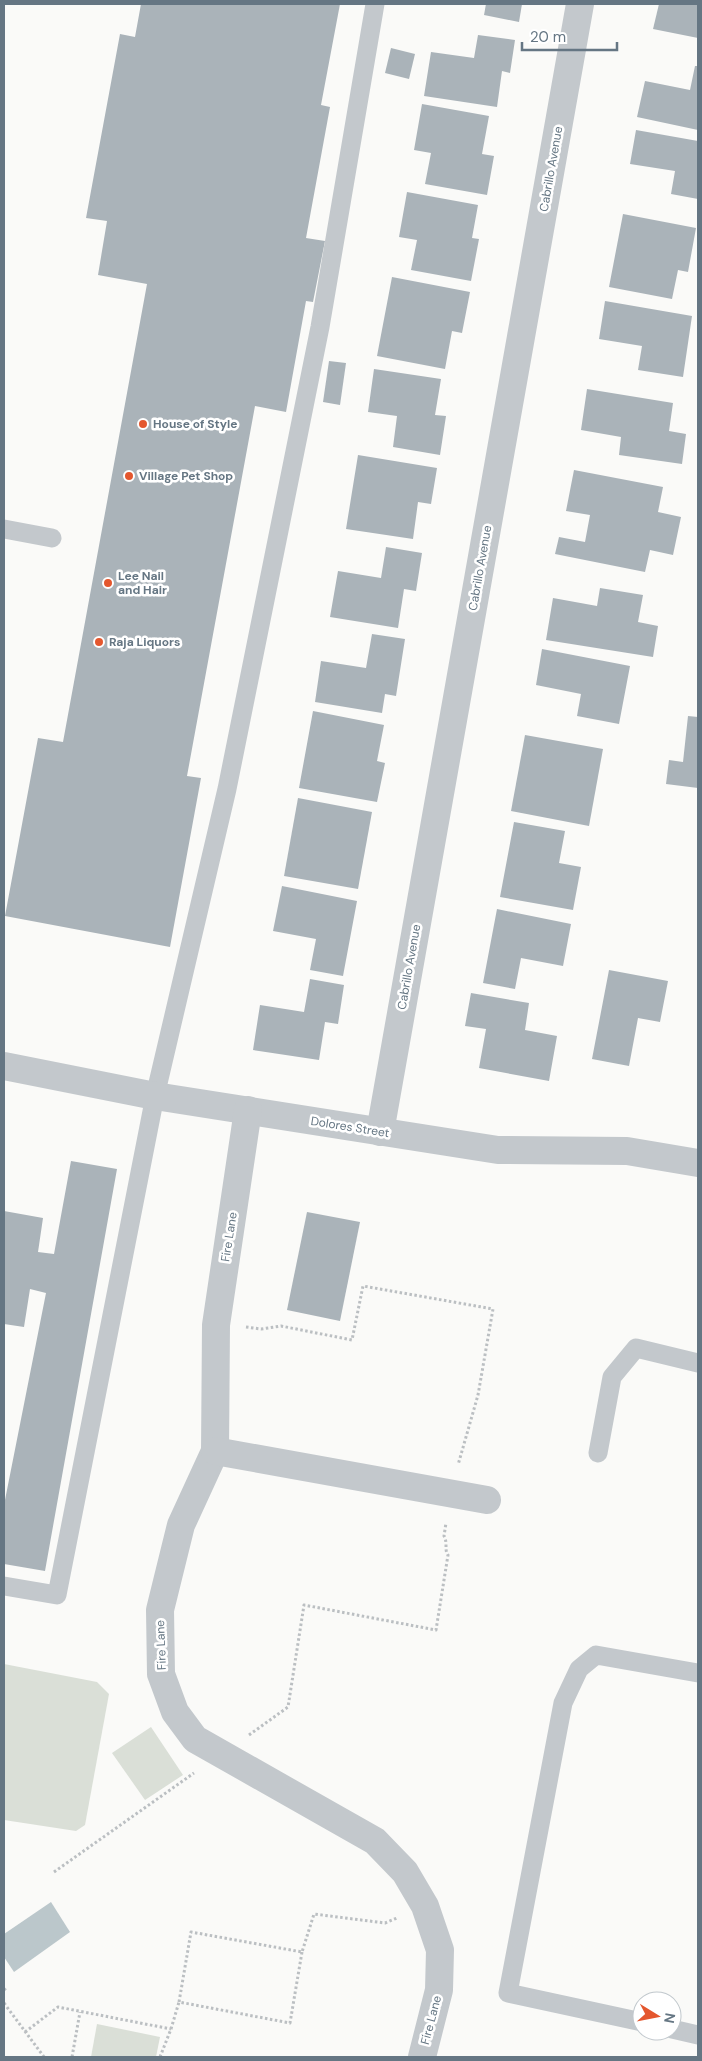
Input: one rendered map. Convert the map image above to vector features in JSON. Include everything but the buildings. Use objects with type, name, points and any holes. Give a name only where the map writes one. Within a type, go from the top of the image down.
[{"type":"street","name":"Cabrillo Avenue","points":[[380,1132],[580,4]]},
{"type":"street","name":"Dolores Street","points":[[4,1066],[156,1096],[498,1150],[627,1151],[698,1163]]},
{"type":"street","name":"Fire Lane","points":[[248,1110],[216,1325],[215,1451],[181,1524],[160,1610],[161,1674],[175,1712],[195,1740],[375,1841],[406,1872],[425,1906],[440,1950],[439,1990],[422,2057]]},
{"type":"street","points":[[215,1451],[487,1500]]},
{"type":"lane","points":[[4,1586],[57,1595],[156,1096],[227,789],[320,327],[375,4]]},
{"type":"lane","points":[[4,529],[52,538]]},
{"type":"lane","points":[[598,1453],[612,1377],[636,1348],[698,1363]]},
{"type":"lane","points":[[632,2020],[508,1993],[563,1703],[579,1669],[596,1656],[698,1673]]},
{"type":"lane","points":[[682,2031],[698,2035]]},
{"type":"path","points":[[54,1872],[288,1707],[304,1604],[436,1630],[448,1555],[448,1542],[444,1536],[451,1494],[462,1445],[478,1395],[493,1309],[363,1286],[352,1340],[281,1326],[261,1329],[216,1325]]},
{"type":"path","points":[[179,2002],[290,2023],[302,1952],[314,1914],[384,1923],[425,1906]]},
{"type":"path","points":[[160,2057],[179,2002],[191,1932],[302,1952]]},
{"type":"path","points":[[4,2003],[44,2057]]},
{"type":"path","points":[[26,2032],[58,2007],[171,2029]]},
{"type":"path","points":[[72,2057],[80,2012]]},
{"type":"shaded area","points":[[4,1664],[97,1682],[109,1694],[85,1825],[76,1831],[4,1820]]},
{"type":"shaded area","points":[[151,1727],[183,1775],[145,1800],[112,1753]]},
{"type":"shaded area","points":[[51,1902],[70,1932],[14,1972],[4,1957],[4,1934]]},
{"type":"shaded area","points":[[97,2024],[160,2037],[156,2057],[91,2057]]},
{"type":"place","name":"House of Style","points":[[143,424]]},
{"type":"place","name":"Village Pet Shop","points":[[129,476]]},
{"type":"place","name":"Lee Nail and Hair","points":[[108,583]]},
{"type":"place","name":"Raja Liquors","points":[[99,642]]}]
